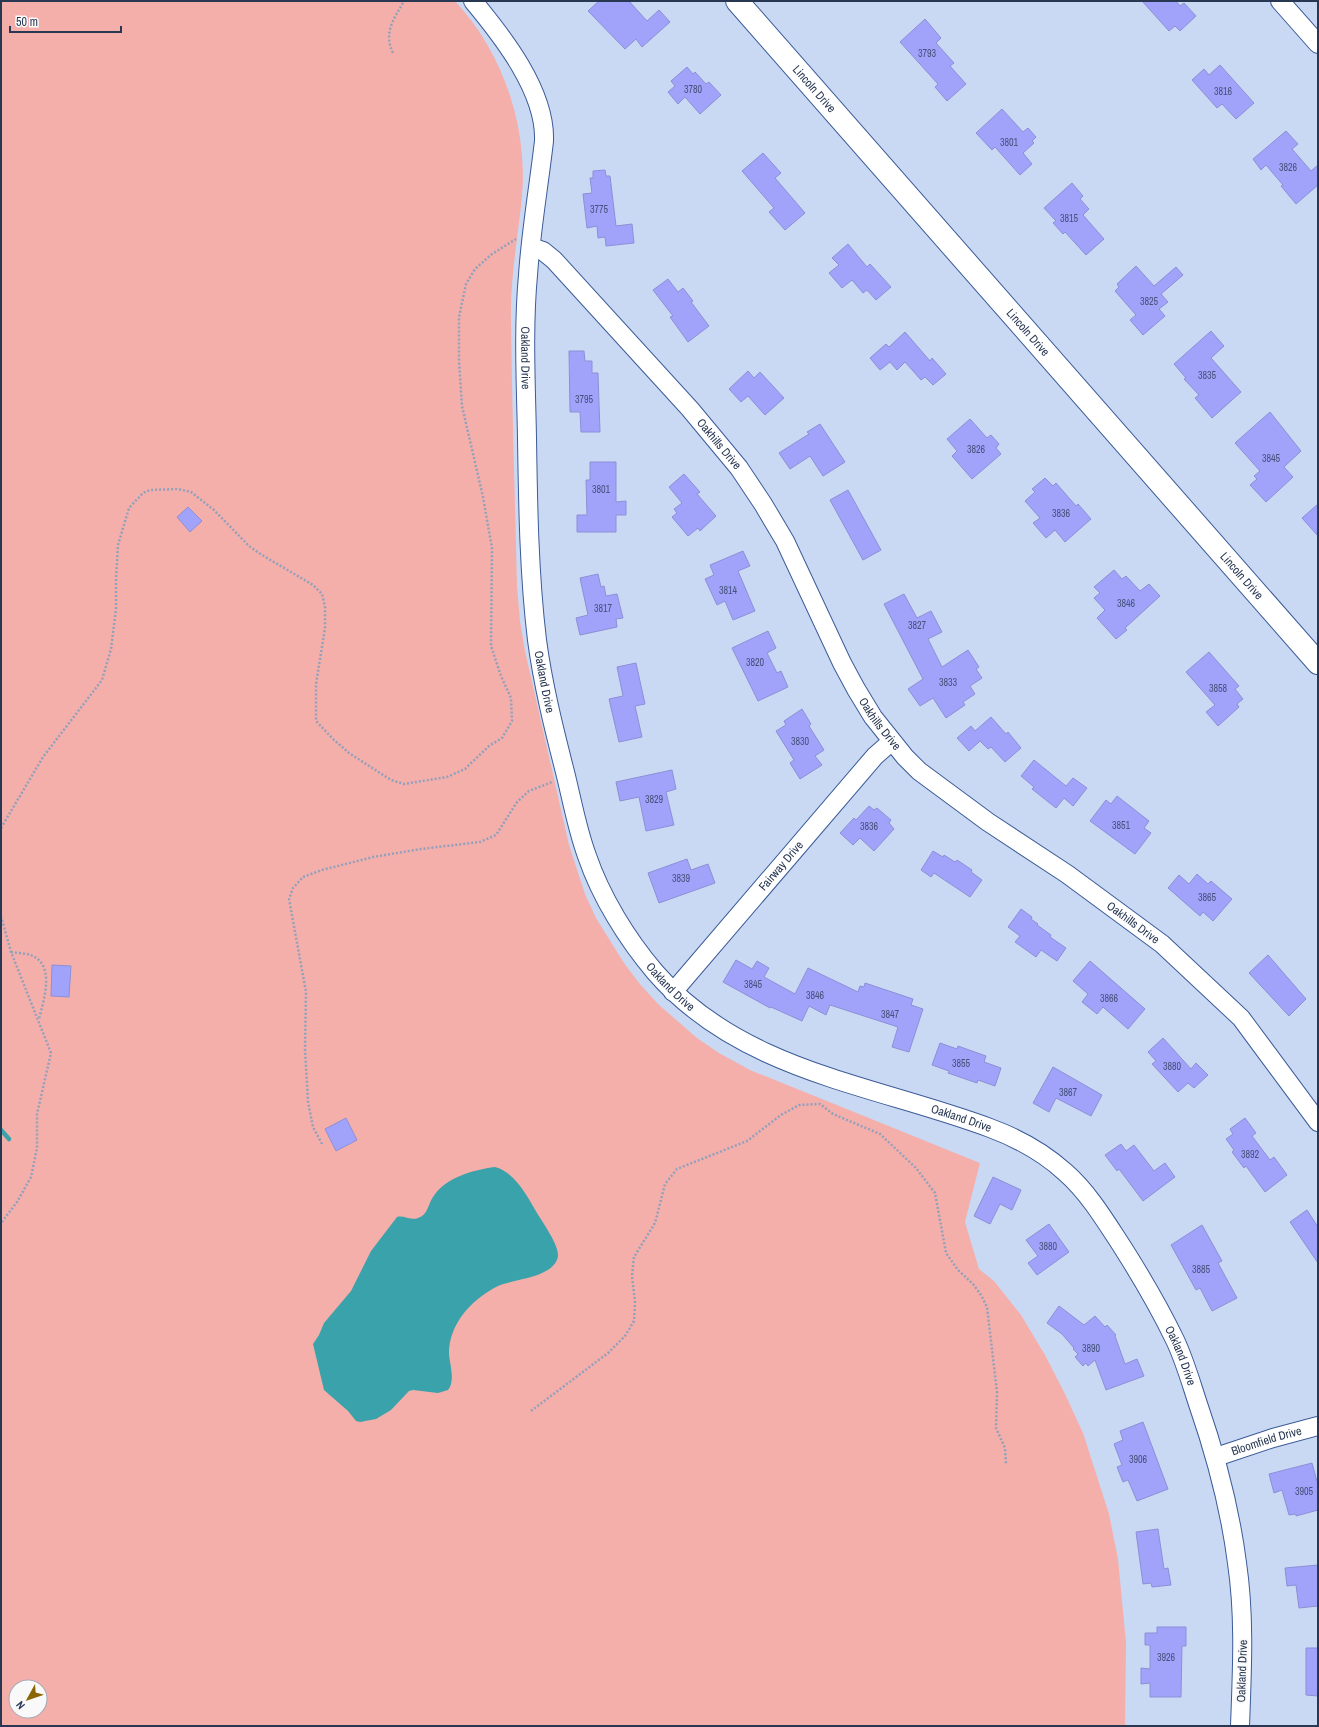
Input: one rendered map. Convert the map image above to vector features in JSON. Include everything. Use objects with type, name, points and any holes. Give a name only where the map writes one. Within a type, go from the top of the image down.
[{"type":"street","name":"Oakland Drive","points":[[473,1],[513,52],[532,90],[544,123],[544,141],[527,277],[525,359],[532,578],[537,635],[542,667],[566,779],[588,860],[603,893],[636,948],[673,992],[706,1018],[763,1052],[850,1084],[991,1129],[1035,1150],[1064,1170],[1081,1188],[1109,1225],[1157,1305],[1177,1345],[1216,1457],[1228,1511],[1241,1594],[1243,1642],[1240,1726]]},
{"type":"street","name":"Lincoln Drive","points":[[737,1],[1318,663]]},
{"type":"street","points":[[1280,1],[1318,44]]},
{"type":"street","name":"Oakhills Drive","points":[[531,242],[554,260],[690,409],[738,468],[763,504],[785,541],[842,664],[873,717],[891,742],[919,770],[982,818],[1066,874],[1162,944],[1241,1018],[1318,1122]]},
{"type":"street","name":"Fairway Drive","points":[[673,992],[875,756],[891,742]]},
{"type":"street","name":"Bloomfield Drive","points":[[1216,1457],[1273,1438],[1318,1426]]},
{"type":"path","points":[[393,53],[388,44],[388,36],[392,24],[404,1]]},
{"type":"path","points":[[1,828],[43,757],[102,680],[111,649],[113,636],[116,609],[118,545],[129,508],[142,494],[150,490],[178,489],[191,492],[214,510],[249,546],[313,585],[322,594],[326,607],[325,628],[316,684],[316,721],[332,740],[348,753],[391,780],[404,784],[447,778],[465,769],[489,746],[502,738],[512,721],[511,698],[501,676],[491,646],[492,548],[483,497],[462,406],[459,361],[459,317],[466,284],[475,268],[492,254],[517,238],[531,242]]},
{"type":"path","points":[[322,1144],[313,1127],[308,1102],[305,1050],[306,992],[289,899],[294,888],[304,877],[322,870],[358,861],[421,849],[480,842],[496,836],[518,802],[529,791],[547,783],[566,779]]},
{"type":"path","points":[[1,916],[11,952],[52,1053],[37,1114],[37,1148],[31,1177],[17,1202],[1,1223]]},
{"type":"path","points":[[11,952],[28,954],[38,960],[45,972],[46,988],[38,1019]]},
{"type":"path","points":[[531,1411],[608,1353],[625,1336],[634,1321],[635,1302],[632,1276],[634,1257],[655,1223],[665,1184],[677,1169],[747,1141],[781,1115],[799,1105],[820,1104],[833,1114],[880,1134],[916,1168],[935,1192],[946,1253],[958,1270],[973,1284],[987,1307],[997,1392],[996,1428],[1005,1448],[1006,1464]]},
{"type":"shaded area","points":[[1,1],[455,1],[472,21],[487,43],[509,92],[521,144],[523,170],[522,196],[511,304],[517,586],[520,621],[525,651],[569,845],[585,894],[596,918],[624,963],[639,983],[658,1004],[697,1038],[719,1053],[750,1070],[980,1163],[965,1222],[979,1269],[994,1281],[1021,1315],[1045,1355],[1083,1433],[1109,1514],[1118,1559],[1126,1643],[1125,1726],[1,1726]]},
{"type":"shaded area","points":[[495,1167],[509,1174],[529,1199],[556,1246],[558,1256],[555,1263],[549,1269],[532,1277],[498,1286],[483,1295],[465,1312],[456,1325],[450,1343],[449,1352],[452,1381],[448,1390],[438,1393],[413,1390],[409,1391],[391,1410],[376,1419],[360,1422],[356,1421],[348,1411],[324,1390],[313,1344],[324,1323],[351,1291],[371,1251],[397,1217],[415,1219],[421,1217],[426,1212],[438,1190],[445,1184],[469,1173]]},
{"type":"building","points":[[599,1],[629,1],[647,21],[659,10],[670,22],[642,47],[636,39],[625,49],[588,11]]},
{"type":"building","points":[[1142,1],[1176,1],[1180,6],[1184,3],[1196,16],[1180,31],[1175,26],[1169,31]]},
{"type":"building","points":[[925,19],[941,38],[936,43],[954,63],[950,66],[966,84],[947,101],[935,87],[938,84],[900,42]]},
{"type":"building","points":[[1220,65],[1254,103],[1236,119],[1222,104],[1217,108],[1192,80],[1204,69],[1209,75]]},
{"type":"building","points":[[687,67],[693,74],[695,72],[706,84],[709,82],[721,95],[700,114],[685,97],[678,104],[668,92],[675,86],[671,81]]},
{"type":"building","points":[[1002,109],[1023,132],[1028,128],[1036,137],[1032,141],[1034,143],[1023,153],[1032,164],[1020,175],[995,147],[992,150],[976,133]]},
{"type":"building","points":[[1286,131],[1298,144],[1292,149],[1311,171],[1318,165],[1318,185],[1296,204],[1281,186],[1283,185],[1266,165],[1261,170],[1253,159]]},
{"type":"building","points":[[763,153],[781,173],[775,178],[805,213],[785,230],[769,212],[774,208],[742,171]]},
{"type":"building","points":[[605,170],[606,176],[610,176],[616,226],[632,224],[634,243],[606,246],[605,237],[598,238],[597,226],[587,228],[583,194],[592,193],[590,178],[593,178],[593,171]]},
{"type":"building","points":[[1072,183],[1083,196],[1080,199],[1089,209],[1083,215],[1104,239],[1086,255],[1065,232],[1063,234],[1053,223],[1056,221],[1044,208]]},
{"type":"building","points":[[848,244],[867,267],[870,264],[891,287],[876,300],[867,290],[863,293],[852,280],[842,288],[829,273],[839,265],[832,258]]},
{"type":"building","points":[[1136,266],[1154,286],[1176,267],[1183,275],[1161,294],[1168,302],[1159,309],[1165,316],[1143,335],[1130,320],[1136,315],[1115,291],[1119,287],[1117,284]]},
{"type":"building","points":[[668,279],[678,292],[683,288],[693,301],[691,302],[709,326],[688,342],[670,317],[673,316],[653,290]]},
{"type":"building","points":[[1211,331],[1224,346],[1211,358],[1241,392],[1212,418],[1195,398],[1199,395],[1184,379],[1186,378],[1174,364]]},
{"type":"building","points":[[905,332],[930,361],[932,358],[946,374],[933,385],[925,377],[921,380],[905,362],[897,370],[890,362],[880,370],[870,358],[886,344],[889,347]]},
{"type":"building","points":[[569,351],[584,351],[585,361],[592,361],[592,373],[598,373],[600,432],[581,432],[580,412],[570,412]]},
{"type":"building","points":[[748,371],[754,378],[760,372],[784,398],[765,415],[748,396],[741,402],[729,389]]},
{"type":"building","points":[[1270,412],[1301,451],[1284,467],[1293,477],[1266,502],[1250,485],[1257,479],[1254,476],[1260,471],[1235,443]]},
{"type":"building","points":[[970,419],[987,438],[991,435],[999,444],[996,448],[1001,454],[972,479],[952,456],[957,451],[947,439]]},
{"type":"building","points":[[820,424],[845,462],[823,476],[810,456],[790,469],[779,453],[809,434],[807,432]]},
{"type":"building","points":[[590,462],[616,462],[616,502],[626,501],[626,515],[616,515],[616,532],[577,532],[577,515],[587,515],[586,480],[590,480]]},
{"type":"building","points":[[684,474],[700,492],[697,494],[716,516],[700,531],[698,528],[688,536],[672,517],[677,513],[674,509],[682,503],[669,487]]},
{"type":"building","points":[[1045,478],[1053,486],[1056,483],[1076,506],[1078,504],[1091,519],[1065,542],[1055,530],[1046,538],[1033,523],[1040,518],[1025,501],[1035,492],[1032,489]]},
{"type":"building","points":[[848,490],[881,550],[863,560],[830,500]]},
{"type":"building","points":[[1318,504],[1318,536],[1302,518]]},
{"type":"building","points":[[188,507],[202,521],[190,532],[177,517]]},
{"type":"building","points":[[743,551],[750,566],[738,571],[755,611],[733,620],[725,601],[717,605],[705,579],[714,575],[710,565]]},
{"type":"building","points":[[1114,570],[1122,579],[1126,576],[1140,591],[1149,584],[1160,596],[1125,628],[1127,630],[1116,639],[1097,618],[1105,610],[1094,598],[1100,593],[1094,587]]},
{"type":"building","points":[[598,574],[601,587],[604,586],[606,596],[617,594],[623,618],[616,619],[617,627],[580,635],[576,618],[588,615],[580,578]]},
{"type":"building","points":[[904,594],[917,618],[931,611],[942,632],[928,639],[942,667],[968,650],[979,667],[976,669],[982,678],[970,686],[975,694],[963,702],[965,705],[946,718],[933,698],[920,706],[908,689],[923,679],[884,604]]},
{"type":"building","points":[[768,631],[776,648],[767,653],[777,673],[781,671],[788,687],[758,701],[732,648]]},
{"type":"building","points":[[1209,652],[1239,686],[1235,689],[1243,699],[1237,704],[1239,707],[1218,726],[1206,712],[1215,705],[1186,672]]},
{"type":"building","points":[[636,663],[645,704],[635,706],[642,737],[619,742],[609,699],[623,696],[617,667]]},
{"type":"building","points":[[802,709],[811,724],[809,726],[824,750],[815,756],[822,765],[800,779],[790,763],[794,760],[776,731],[786,725],[784,721]]},
{"type":"building","points":[[991,717],[1006,734],[1008,732],[1021,748],[1005,762],[991,747],[988,749],[980,741],[969,751],[957,738],[971,726],[975,731]]},
{"type":"building","points":[[1034,760],[1066,786],[1073,778],[1087,788],[1073,806],[1064,798],[1056,808],[1032,789],[1034,787],[1021,776]]},
{"type":"building","points":[[672,770],[676,789],[666,792],[674,825],[646,831],[639,797],[620,801],[616,782]]},
{"type":"building","points":[[1117,796],[1149,821],[1144,828],[1151,833],[1135,854],[1090,821],[1106,800],[1111,804]]},
{"type":"building","points":[[869,806],[874,810],[877,808],[891,820],[889,823],[894,829],[874,851],[860,838],[853,845],[840,833],[854,818],[856,820]]},
{"type":"building","points":[[933,851],[943,857],[944,855],[955,862],[957,860],[972,870],[971,872],[982,880],[970,897],[934,873],[931,877],[921,870]]},
{"type":"building","points":[[687,859],[691,870],[708,864],[715,883],[659,903],[648,873]]},
{"type":"building","points":[[1197,874],[1208,884],[1211,881],[1232,899],[1213,921],[1203,912],[1200,916],[1168,888],[1179,875],[1189,884]]},
{"type":"building","points":[[1021,909],[1032,917],[1031,919],[1038,924],[1037,925],[1051,935],[1050,937],[1066,948],[1057,961],[1041,950],[1036,957],[1015,942],[1020,936],[1008,927]]},
{"type":"building","points":[[1268,955],[1306,999],[1289,1016],[1249,973]]},
{"type":"building","points":[[736,960],[752,969],[757,961],[769,968],[764,977],[795,994],[808,968],[858,992],[860,986],[864,987],[865,983],[913,999],[911,1005],[923,1009],[909,1052],[892,1047],[898,1027],[830,1005],[826,1015],[809,1006],[802,1021],[771,1007],[770,1008],[723,982]]},
{"type":"building","points":[[1090,961],[1145,1009],[1128,1029],[1103,1007],[1097,1014],[1082,1002],[1088,994],[1073,981]]},
{"type":"building","points":[[52,965],[71,966],[69,997],[51,996]]},
{"type":"building","points":[[1163,1038],[1191,1069],[1196,1063],[1208,1075],[1194,1088],[1188,1083],[1178,1092],[1152,1064],[1156,1061],[1148,1052]]},
{"type":"building","points":[[940,1043],[957,1049],[958,1046],[986,1056],[984,1062],[1001,1068],[995,1086],[978,1080],[977,1083],[948,1073],[949,1071],[932,1065]]},
{"type":"building","points":[[1053,1067],[1102,1095],[1091,1116],[1056,1098],[1049,1112],[1033,1103]]},
{"type":"building","points":[[346,1118],[357,1140],[336,1151],[325,1129]]},
{"type":"building","points":[[1245,1118],[1256,1133],[1252,1136],[1270,1160],[1274,1157],[1287,1175],[1265,1192],[1246,1166],[1244,1168],[1232,1152],[1234,1150],[1226,1139],[1233,1134],[1230,1129]]},
{"type":"building","points":[[1121,1144],[1126,1151],[1134,1145],[1154,1171],[1165,1163],[1175,1177],[1143,1201],[1119,1169],[1117,1171],[1105,1155]]},
{"type":"building","points":[[993,1177],[1021,1190],[1012,1210],[1000,1204],[990,1224],[974,1216]]},
{"type":"building","points":[[1307,1210],[1318,1227],[1318,1263],[1290,1222]]},
{"type":"building","points":[[1049,1224],[1069,1252],[1037,1275],[1028,1263],[1038,1256],[1026,1240]]},
{"type":"building","points":[[1202,1225],[1222,1261],[1218,1263],[1237,1298],[1212,1311],[1200,1288],[1196,1290],[1171,1245]]},
{"type":"building","points":[[1059,1306],[1084,1325],[1095,1316],[1105,1327],[1107,1325],[1116,1335],[1115,1336],[1125,1364],[1137,1359],[1144,1376],[1106,1390],[1095,1360],[1088,1366],[1086,1363],[1083,1366],[1075,1357],[1078,1354],[1073,1349],[1074,1348],[1062,1334],[1047,1323]]},
{"type":"building","points":[[1143,1422],[1168,1489],[1137,1501],[1128,1480],[1123,1482],[1117,1467],[1122,1465],[1114,1444],[1123,1440],[1120,1431]]},
{"type":"building","points":[[1312,1463],[1318,1485],[1318,1510],[1296,1516],[1296,1514],[1289,1515],[1282,1490],[1274,1493],[1269,1474]]},
{"type":"building","points":[[1158,1529],[1164,1569],[1168,1568],[1171,1585],[1152,1587],[1151,1583],[1143,1584],[1136,1532]]},
{"type":"building","points":[[1318,1565],[1318,1606],[1299,1608],[1296,1585],[1287,1586],[1285,1568]]},
{"type":"building","points":[[1157,1627],[1186,1627],[1186,1646],[1182,1646],[1181,1697],[1150,1697],[1150,1683],[1141,1684],[1141,1668],[1150,1669],[1150,1645],[1145,1645],[1145,1633],[1157,1633]]},
{"type":"building","points":[[1306,1648],[1318,1648],[1318,1696],[1306,1695]]},
{"type":"waterway","points":[[1,1130],[9,1139]]}]
